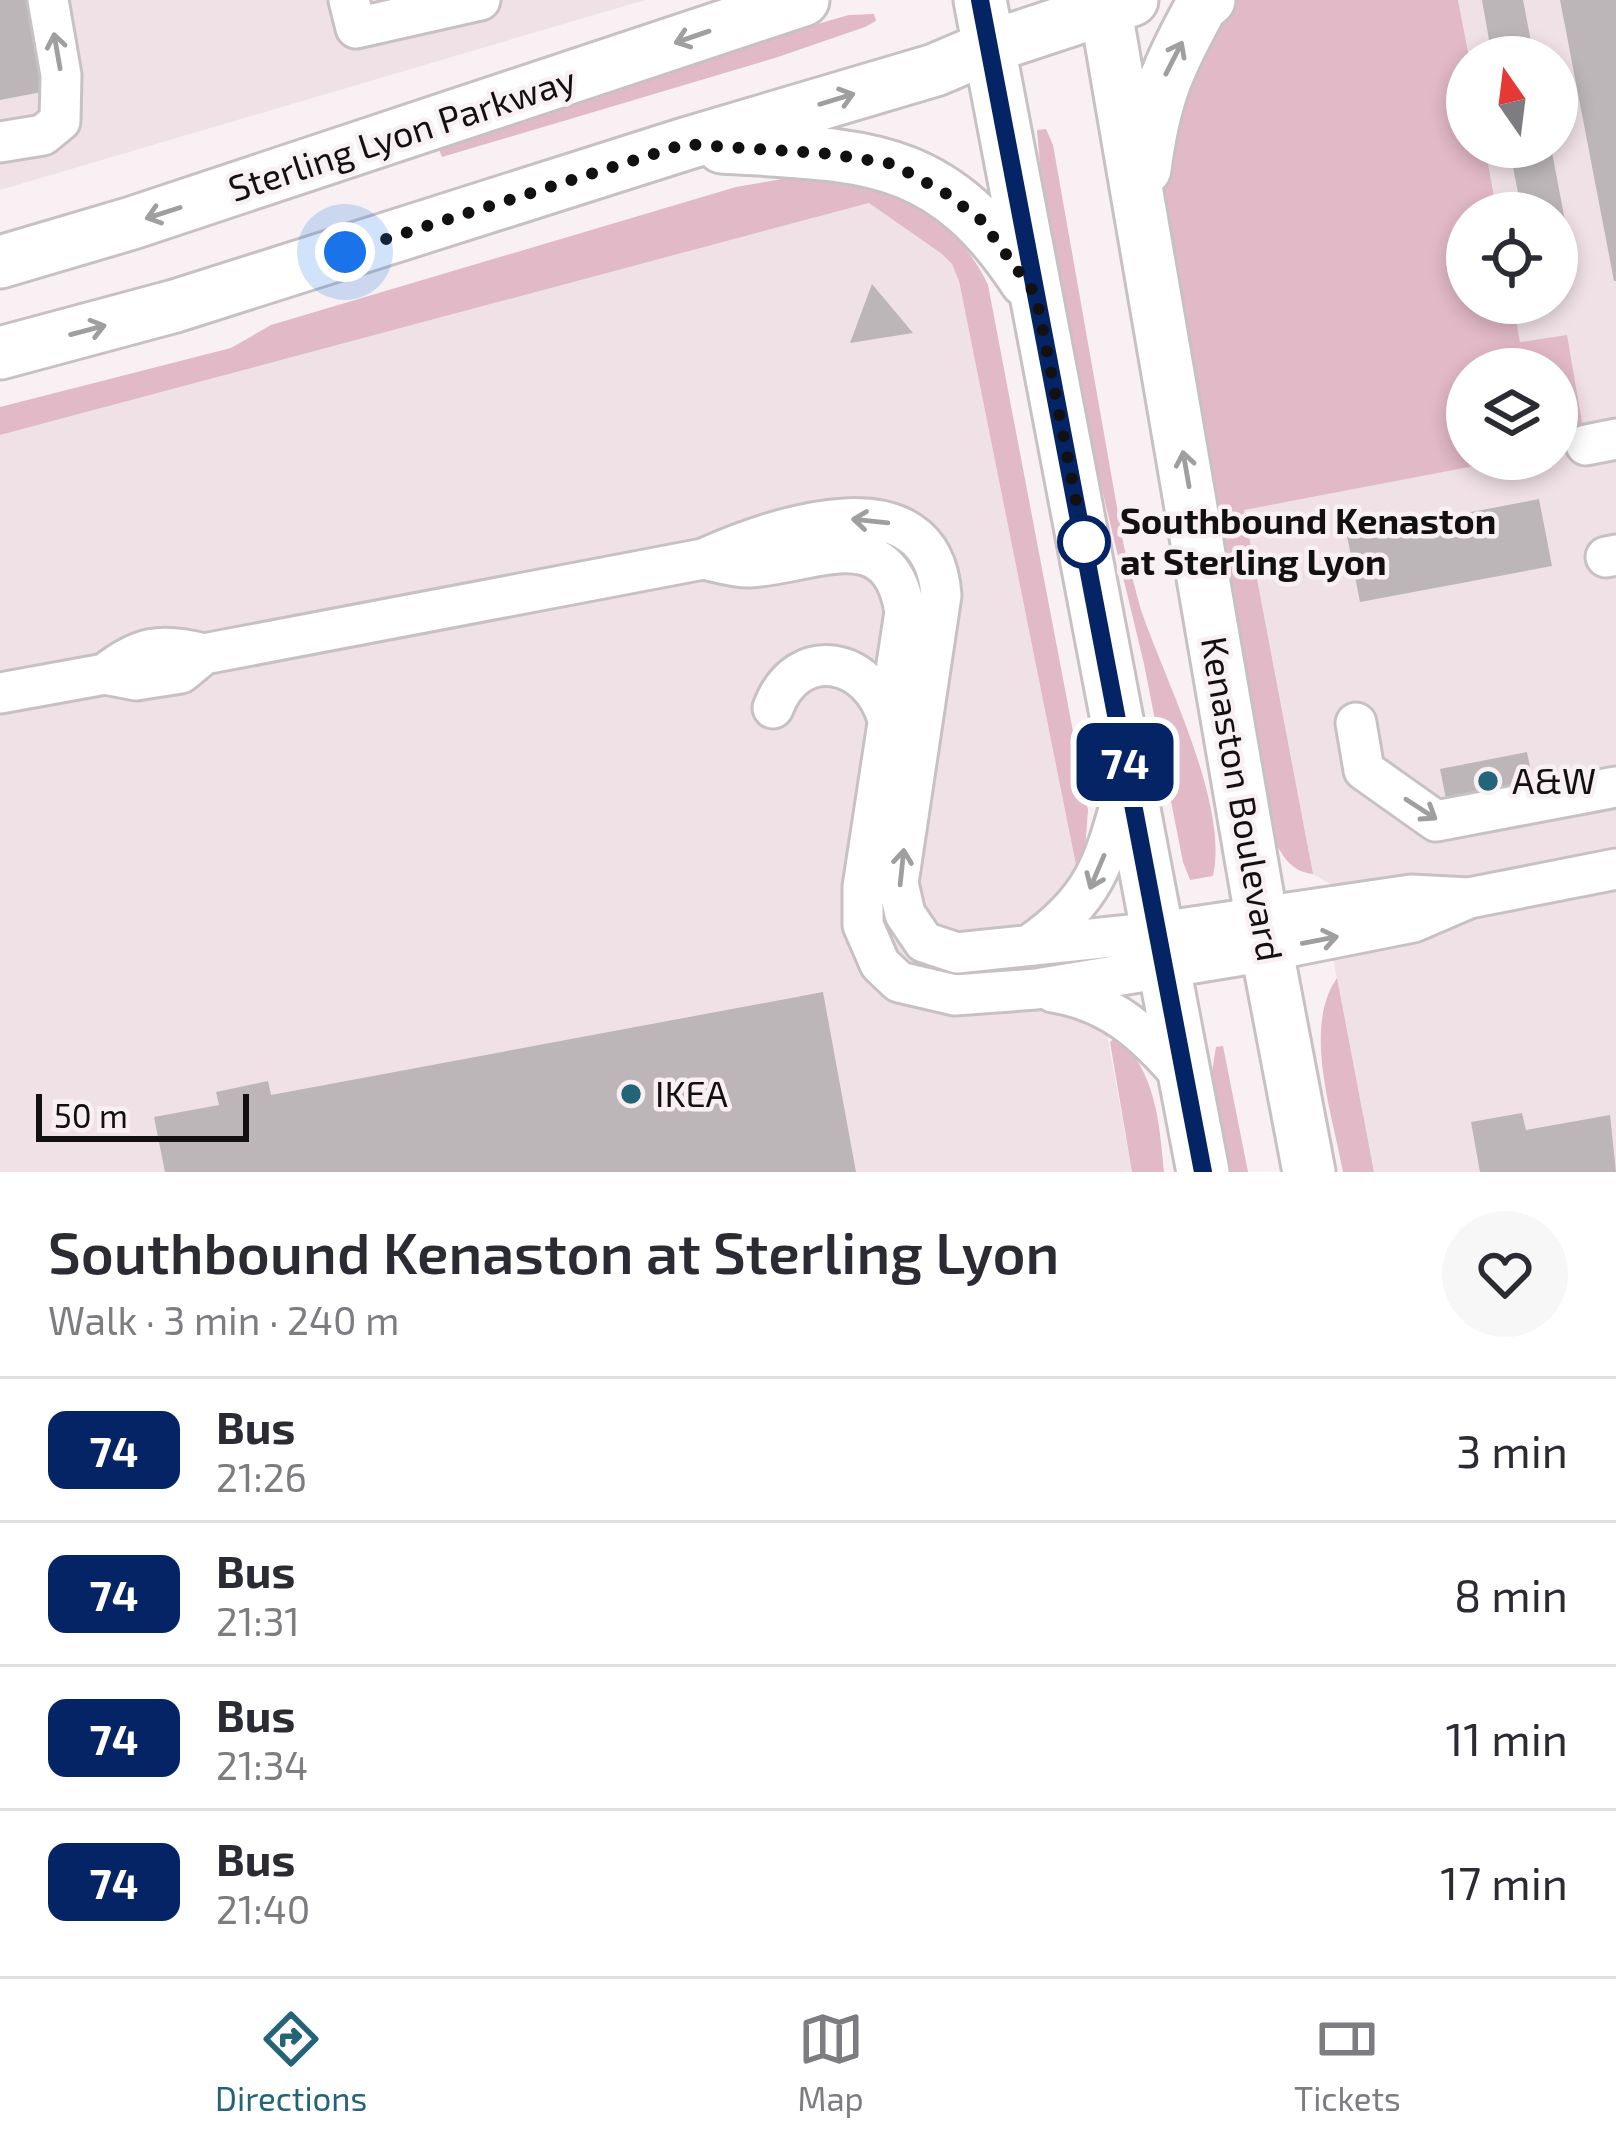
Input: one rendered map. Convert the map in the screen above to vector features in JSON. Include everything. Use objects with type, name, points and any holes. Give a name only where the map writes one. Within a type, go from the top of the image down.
[{"type":"main road","name":"Sterling Lyon Parkway","points":[[0,262],[197,202],[803,0]]},
{"type":"main road","points":[[1141,205],[1150,126],[1167,68],[1209,0]]},
{"type":"main road","points":[[0,353],[175,306],[935,70],[985,24],[1114,3]]},
{"type":"main road","name":"Kenaston Boulevard","points":[[1114,3],[1141,205],[1309,1172]]},
{"type":"main road","points":[[985,24],[1203,1172]]},
{"type":"main road","points":[[685,144],[831,154],[893,164],[980,219],[1036,295]]},
{"type":"street","points":[[0,170],[15,168],[30,156],[60,121],[61,75],[48,0]]},
{"type":"street","points":[[349,0],[356,28],[480,0]]},
{"type":"street","points":[[0,142],[43,135],[60,121]]},
{"type":"street","points":[[0,693],[105,674],[130,654],[172,646],[204,654],[703,559],[755,536],[844,519],[886,521],[902,527],[928,550],[936,565],[941,596],[898,883],[905,914],[924,942],[957,953],[1031,944],[1161,950]]},
{"type":"street","points":[[703,559],[747,568],[837,551],[877,560],[895,580],[905,612],[862,887],[863,925],[880,964],[898,982],[926,991],[955,995],[1036,989],[1082,996],[1117,1013],[1152,1041],[1183,1078]]},
{"type":"street","points":[[773,708],[795,677],[821,666],[835,666],[871,682],[888,721]]},
{"type":"street","points":[[1356,723],[1364,770],[1436,820],[1616,787]]},
{"type":"street","points":[[1031,944],[1067,919],[1092,887],[1127,777]]},
{"type":"street","points":[[1036,989],[1161,950],[1264,933],[1412,895],[1469,898],[1616,869]]},
{"type":"shaded area","points":[[0,0],[645,0],[0,190]]},
{"type":"shaded area","points":[[1209,0],[1458,0],[1465,36],[1446,36],[1446,168],[1489,168],[1493,192],[1446,192],[1446,324],[1517,324],[1520,342],[1567,335],[1569,348],[1446,348],[1446,471],[1244,510],[1313,874],[1291,864],[1276,844],[1141,205]]},
{"type":"shaded area","points":[[1458,0],[1616,0],[1616,1172],[1374,1172],[1329,938],[1411,895],[1331,884],[1313,874],[1244,509],[1446,471],[1446,480],[1578,480],[1578,446],[1586,445],[1578,399],[1578,348],[1569,348],[1567,336],[1520,342],[1517,324],[1578,324],[1578,192],[1493,192],[1489,168],[1578,168],[1578,36],[1465,36]]},
{"type":"shaded area","points":[[874,14],[876,21],[865,27],[775,58],[442,157],[438,147],[761,40],[849,15]]},
{"type":"shaded area","points":[[1046,129],[1053,145],[1124,547],[1141,610],[1204,779],[1212,814],[1213,876],[1190,880],[1183,862],[1144,664],[1099,477],[1041,176],[1037,130]]},
{"type":"shaded area","points":[[788,178],[849,184],[905,201],[952,234],[988,285],[1088,810],[1085,849],[1077,870],[959,281],[942,254],[869,203],[0,435],[0,407],[231,348],[271,325],[736,187]]},
{"type":"shaded area","points":[[869,203],[942,254],[959,281],[1132,1172],[0,1172],[0,435]]},
{"type":"shaded area","points":[[1578,399],[1586,445],[1578,446]]},
{"type":"shaded area","points":[[1337,978],[1374,1172],[1343,1172],[1327,1099],[1322,1021]]},
{"type":"shaded area","points":[[1117,1036],[1148,1082],[1164,1172],[1132,1172],[1110,1042]]},
{"type":"shaded area","points":[[1223,1046],[1248,1172],[1224,1172],[1211,1079],[1216,1047]]},
{"type":"building","points":[[0,0],[31,0],[47,91],[0,100]]},
{"type":"building","points":[[1482,0],[1523,0],[1530,36],[1488,36]]},
{"type":"building","points":[[1560,0],[1616,0],[1616,281],[1578,94],[1578,36],[1567,36]]},
{"type":"building","points":[[1513,168],[1555,168],[1560,192],[1518,192]]},
{"type":"building","points":[[872,284],[913,333],[850,343]]},
{"type":"building","points":[[1539,499],[1552,566],[1360,602],[1347,536]]},
{"type":"building","name":"A&W","points":[[1527,752],[1535,792],[1448,809],[1440,769]]},
{"type":"building","name":"IKEA","points":[[823,992],[856,1172],[165,1172],[154,1117],[219,1105],[216,1092],[268,1081],[271,1095]]},
{"type":"building","points":[[1522,1113],[1526,1130],[1610,1115],[1616,1172],[1480,1172],[1471,1122]]},
{"type":"bus line","name":"74","points":[[980,0],[1203,1172]]},
{"type":"place","name":"Southbound Kenaston at Sterling Lyon","points":[[1084,542]]},
{"type":"place","name":"A&W","points":[[1488,781]]},
{"type":"place","name":"IKEA","points":[[631,1094]]},
{"type":"route","points":[[345,252],[685,144],[831,154],[893,164],[980,219],[1036,295],[1084,542]]}]
